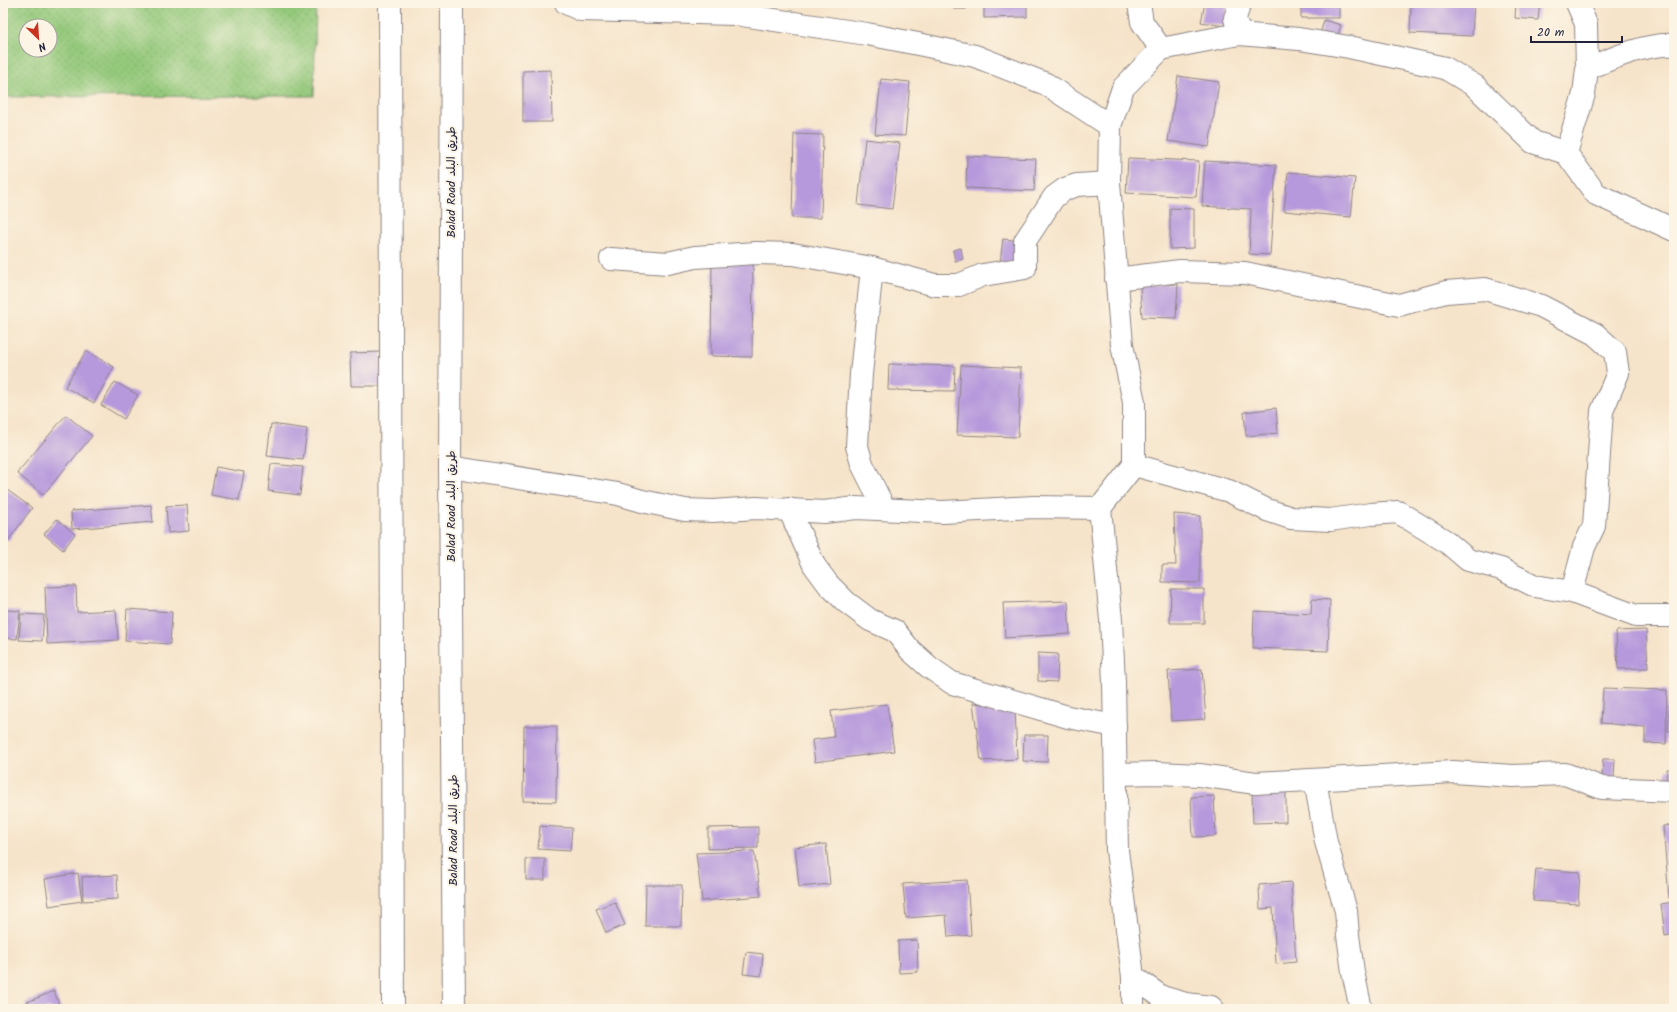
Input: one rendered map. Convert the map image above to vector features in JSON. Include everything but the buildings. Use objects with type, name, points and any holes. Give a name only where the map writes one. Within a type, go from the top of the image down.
[{"type":"main road","points":[[390,3],[393,1009]]},
{"type":"main road","name":"Balad Road طريق البلد","points":[[452,3],[450,468],[454,1009]]},
{"type":"main road","points":[[566,3],[581,10],[735,14],[867,34],[975,56],[1046,84],[1110,126]]},
{"type":"main road","points":[[1139,3],[1142,22],[1161,49]]},
{"type":"main road","points":[[1239,34],[1235,18],[1240,3]]},
{"type":"main road","points":[[1566,153],[1584,94],[1587,69],[1586,24],[1577,3]]},
{"type":"main road","points":[[1133,1009],[1133,978],[1117,850],[1115,726],[1111,620],[1100,508],[1134,464],[1134,402],[1122,345],[1109,183],[1110,126],[1123,88],[1161,49],[1239,34],[1298,39],[1349,47],[1445,68],[1475,86],[1532,142],[1566,153],[1596,194],[1674,230]]},
{"type":"main road","points":[[1587,69],[1617,56],[1664,44],[1674,45]]},
{"type":"main road","points":[[611,260],[668,262],[695,257],[756,253],[793,254],[872,268],[935,285],[959,285],[983,275],[1025,268],[1025,241],[1054,197],[1065,189],[1077,185],[1109,183]]},
{"type":"main road","points":[[872,268],[861,374],[857,446],[862,464],[884,508]]},
{"type":"main road","points":[[1116,279],[1180,271],[1245,273],[1399,305],[1446,292],[1485,289],[1541,306],[1595,334],[1615,352],[1618,373],[1602,411],[1594,526],[1584,547],[1572,592]]},
{"type":"main road","points":[[1134,464],[1229,491],[1266,510],[1292,518],[1330,520],[1398,512],[1448,542],[1468,560],[1501,569],[1535,586],[1572,592],[1636,616],[1674,616]]},
{"type":"main road","points":[[450,468],[618,494],[684,510],[713,511],[756,508],[824,512],[856,508],[884,508],[943,512],[1034,507],[1100,508]]},
{"type":"main road","points":[[789,509],[814,565],[828,584],[846,602],[870,620],[896,631],[910,650],[929,667],[952,683],[1068,718],[1115,726]]},
{"type":"main road","points":[[1116,774],[1158,773],[1199,775],[1256,783],[1453,772],[1513,776],[1565,774],[1602,788],[1674,791]]},
{"type":"main road","points":[[1315,780],[1326,842],[1346,911],[1352,964],[1360,1009]]},
{"type":"main road","points":[[1133,978],[1162,997],[1186,1004],[1210,1007],[1213,1009]]},
{"type":"green space","points":[[3,3],[316,3],[314,96],[3,97]]}]
